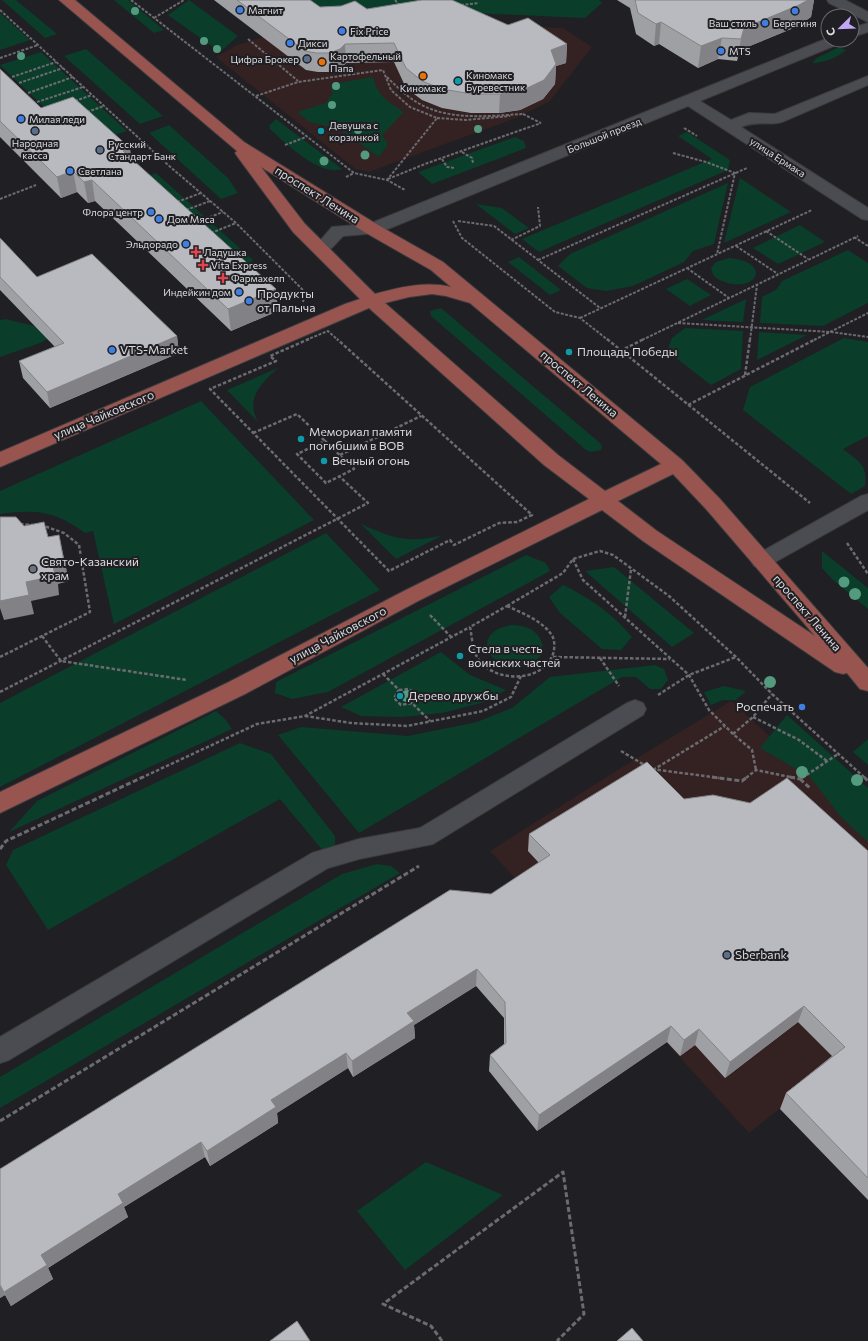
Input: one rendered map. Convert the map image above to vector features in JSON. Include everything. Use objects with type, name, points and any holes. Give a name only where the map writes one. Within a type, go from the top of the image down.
[{"type":"main road","name":"проспект Ленина","points":[[66,0],[238,145],[372,229],[437,266],[675,465],[713,504],[868,683]]},
{"type":"main road","name":"проспект Ленина","points":[[238,145],[299,228],[372,301],[551,460],[650,536],[868,683]]},
{"type":"main road","name":"улица Чайковского","points":[[0,460],[351,308],[372,301],[422,290],[440,290],[478,300]]},
{"type":"main road","name":"улица Чайковского","points":[[0,803],[237,688],[411,596],[675,465]]},
{"type":"street","points":[[834,0],[868,18]]},
{"type":"street","name":"Большой проезд","points":[[321,250],[338,231],[372,229],[820,47]]},
{"type":"street","points":[[728,126],[749,118],[777,119],[868,80]]},
{"type":"street","name":"улица Ермака","points":[[689,100],[868,215]]},
{"type":"street","points":[[761,561],[868,502]]},
{"type":"street","points":[[0,1051],[321,860],[359,849],[425,837],[635,709]]},
{"type":"path","points":[[131,0],[354,173],[387,180],[409,192]]},
{"type":"path","points":[[154,18],[184,0]]},
{"type":"path","points":[[396,0],[401,6]]},
{"type":"path","points":[[457,6],[479,3]]},
{"type":"path","points":[[0,10],[104,106],[236,223],[305,292],[302,306]]},
{"type":"path","points":[[248,39],[298,82]]},
{"type":"path","points":[[0,58],[38,45]]},
{"type":"path","points":[[12,77],[57,62]]},
{"type":"path","points":[[19,83],[63,68]]},
{"type":"path","points":[[255,96],[298,82],[383,70],[392,90],[410,107],[436,118],[466,120],[501,118],[524,114]]},
{"type":"path","points":[[386,76],[400,90],[419,104],[442,112],[468,117],[524,114],[541,122],[387,180]]},
{"type":"path","points":[[28,93],[73,77]]},
{"type":"path","points":[[38,107],[34,103],[83,87]]},
{"type":"path","points":[[70,103],[92,95]]},
{"type":"path","points":[[85,113],[104,106]]},
{"type":"path","points":[[387,180],[442,112]]},
{"type":"path","points":[[287,145],[307,136]]},
{"type":"path","points":[[462,152],[472,158],[473,165]]},
{"type":"path","points":[[673,153],[706,162],[735,173]]},
{"type":"path","points":[[442,159],[447,167],[461,170]]},
{"type":"path","points":[[538,260],[747,168]]},
{"type":"path","points":[[346,177],[354,173]]},
{"type":"path","points":[[716,255],[735,173]]},
{"type":"path","points":[[0,199],[36,185]]},
{"type":"path","points":[[172,204],[201,193]]},
{"type":"path","points":[[182,212],[210,201]]},
{"type":"path","points":[[511,240],[540,226],[538,207]]},
{"type":"path","points":[[580,318],[812,210]]},
{"type":"path","points":[[195,223],[223,212]]},
{"type":"path","points":[[448,217],[453,220],[494,226],[600,308]]},
{"type":"path","points":[[453,220],[462,238],[555,312],[580,318],[773,473],[831,522],[868,574]]},
{"type":"path","points":[[207,235],[236,223]]},
{"type":"path","points":[[766,231],[809,260]]},
{"type":"path","points":[[620,351],[861,234]]},
{"type":"path","points":[[736,246],[778,274]]},
{"type":"path","points":[[687,268],[729,298]]},
{"type":"path","points":[[745,376],[757,285]]},
{"type":"path","points":[[688,405],[868,313]]},
{"type":"path","points":[[678,323],[831,332],[868,336]]},
{"type":"path","points":[[328,331],[532,515]]},
{"type":"path","points":[[276,361],[210,389],[336,519],[389,571],[450,540]]},
{"type":"path","points":[[253,434],[297,414],[340,455],[354,469],[326,482],[297,454],[325,441]]},
{"type":"path","points":[[340,455],[421,416]]},
{"type":"path","points":[[0,692],[368,503],[339,476]]},
{"type":"path","points":[[0,657],[90,612],[79,545],[64,533],[44,526],[21,524],[14,525]]},
{"type":"path","points":[[305,716],[507,606],[562,573],[573,559],[600,551],[613,555],[669,596],[736,657],[772,694],[868,781]]},
{"type":"path","points":[[573,559],[583,580],[689,675],[709,710],[733,734],[752,750],[756,770]]},
{"type":"path","points":[[625,617],[631,568]]},
{"type":"path","points":[[470,627],[478,658],[489,670],[515,677],[531,674],[546,667],[553,658],[555,645],[551,634],[538,623],[507,606]]},
{"type":"path","points":[[42,636],[61,661],[191,681]]},
{"type":"path","points":[[600,658],[635,709],[689,675],[736,657]]},
{"type":"path","points":[[553,658],[671,658]]},
{"type":"path","points":[[383,674],[399,690]]},
{"type":"path","points":[[0,849],[6,841],[257,724],[305,716],[351,722],[407,726],[482,711],[511,697],[522,676]]},
{"type":"path","points":[[399,690],[409,689],[416,695],[412,703]]},
{"type":"path","points":[[399,690],[394,698],[401,705],[412,703]]},
{"type":"path","points":[[733,734],[753,717],[772,694]]},
{"type":"path","points":[[412,703],[430,721]]},
{"type":"path","points":[[753,717],[799,740],[827,761]]},
{"type":"path","points":[[653,770],[725,726]]},
{"type":"path","points":[[593,735],[653,770],[742,781],[756,770],[800,779],[810,788]]},
{"type":"path","points":[[800,779],[838,754]]},
{"type":"path","points":[[0,1121],[423,864]]},
{"type":"path","points":[[442,1341],[431,1326],[383,1304],[563,1172],[584,1314],[557,1341]]},
{"type":"shaded area","points":[[332,15],[563,28],[592,47],[550,101],[516,118],[369,172],[355,169],[216,57],[237,45]]},
{"type":"shaded area","name":"Sberbank","points":[[731,701],[868,825],[868,1091],[838,1063],[749,1133],[490,851],[627,764]]},
{"type":"green space","points":[[2,0],[16,0],[57,34],[45,38]]},
{"type":"green space","points":[[114,0],[128,0],[164,30],[154,33]]},
{"type":"green space","points":[[189,0],[238,36],[220,52],[168,15]]},
{"type":"green space","points":[[309,0],[599,0],[602,3],[585,18],[315,6]]},
{"type":"green space","points":[[0,13],[30,40],[0,50]]},
{"type":"green space","points":[[837,48],[846,50],[830,60],[812,63],[817,58]]},
{"type":"green space","points":[[86,49],[163,116],[140,124],[64,56]]},
{"type":"green space","points":[[41,52],[127,131],[105,138],[47,110],[0,65]]},
{"type":"green space","points":[[373,77],[375,84],[384,98],[404,112],[382,135],[388,144],[379,157],[339,129],[309,122],[297,112],[326,103],[332,94],[331,84]]},
{"type":"green space","points":[[276,119],[342,169],[333,170],[324,168],[303,157],[270,129],[269,126]]},
{"type":"green space","points":[[169,125],[228,178],[238,193],[221,199],[149,133]]},
{"type":"green space","points":[[687,132],[730,160],[728,170],[539,252],[522,239],[712,159],[678,136]]},
{"type":"green space","points":[[515,137],[524,141],[526,148],[432,184],[418,172]]},
{"type":"green space","points":[[156,173],[253,260],[246,266],[146,177]]},
{"type":"green space","points":[[740,178],[791,212],[724,243]]},
{"type":"green space","points":[[728,183],[714,244],[693,251],[684,262],[633,286],[606,291],[587,288],[558,266],[570,254]]},
{"type":"green space","points":[[476,204],[502,208],[529,228],[515,234]]},
{"type":"green space","points":[[800,225],[825,242],[778,264],[753,248]]},
{"type":"green space","points":[[848,250],[868,263],[868,303],[823,326],[760,323],[762,297],[777,289],[782,281]]},
{"type":"green space","points":[[519,257],[561,290],[550,295],[508,262]]},
{"type":"green space","points":[[729,258],[743,261],[752,265],[756,271],[755,276],[751,281],[743,284],[734,284],[722,281],[713,275],[711,268],[716,262]]},
{"type":"green space","points":[[687,279],[711,295],[690,306],[666,289]]},
{"type":"green space","points":[[746,299],[743,322],[702,320]]},
{"type":"green space","points":[[441,308],[600,443],[602,446],[601,450],[591,452],[586,450],[431,316],[430,311]]},
{"type":"green space","points":[[94,315],[40,343],[0,357],[0,320],[6,319],[38,327]]},
{"type":"green space","points":[[685,328],[743,331],[741,369],[711,385],[667,351],[672,338]]},
{"type":"green space","points":[[759,332],[807,335],[757,360]]},
{"type":"green space","points":[[844,338],[868,342],[868,436],[843,449],[861,464],[866,479],[865,486],[851,494],[743,410],[750,387]]},
{"type":"green space","points":[[278,368],[261,386],[254,399],[254,413],[258,422],[227,390]]},
{"type":"green space","points":[[201,401],[314,520],[114,624],[93,531],[85,533],[64,520],[45,513],[13,512],[0,514],[0,491]]},
{"type":"green space","points":[[361,524],[382,533],[400,538],[420,539],[443,535],[396,559]]},
{"type":"green space","points":[[326,533],[380,590],[0,787],[0,703]]},
{"type":"green space","points":[[822,551],[868,588],[868,609],[833,580],[822,568]]},
{"type":"green space","points":[[526,555],[546,563],[550,571],[328,692],[292,699],[275,693],[276,682]]},
{"type":"green space","points":[[614,567],[694,633],[672,647],[585,571]]},
{"type":"green space","points":[[563,585],[600,607],[625,629],[632,637],[621,650],[602,649],[560,613],[549,597]]},
{"type":"green space","points":[[512,625],[526,627],[535,632],[541,640],[542,645],[541,654],[538,659],[520,667],[508,666],[497,662],[490,654],[487,646],[489,637],[497,630]]},
{"type":"green space","points":[[441,652],[470,675],[506,690],[485,702],[442,713],[402,717],[361,716],[341,707]]},
{"type":"green space","points":[[655,665],[664,669],[668,680],[661,689],[650,689],[636,677],[622,677],[359,833],[278,735],[301,727],[408,736],[477,722],[512,708],[550,677]]},
{"type":"green space","points":[[724,686],[746,691],[736,700],[723,700],[711,705],[704,692]]},
{"type":"green space","points":[[216,711],[226,720],[232,729],[9,832],[37,801]]},
{"type":"green space","points":[[787,715],[868,788],[868,842],[841,817],[810,777],[760,748]]},
{"type":"green space","points":[[868,739],[868,765],[853,752]]},
{"type":"green space","points":[[240,743],[271,754],[335,836],[335,845],[324,852],[280,799],[48,930],[6,865],[13,850]]},
{"type":"green space","points":[[377,864],[391,866],[400,873],[0,1108],[0,1077],[342,874]]},
{"type":"green space","points":[[426,1162],[503,1195],[405,1270],[357,1211]]},
{"type":"building","points":[[237,0],[310,0],[320,7],[341,6],[355,1],[367,9],[422,0],[452,0],[508,25],[528,18],[567,44],[551,50],[556,64],[544,80],[521,91],[500,94],[472,94],[442,89],[422,81],[406,68],[394,43],[345,44],[340,49],[330,53],[305,51]]},
{"type":"building","points":[[635,0],[808,0],[744,28],[741,39],[722,38],[701,46],[661,22],[656,24],[638,13]]},
{"type":"building","points":[[0,69],[41,108],[73,97],[130,148],[123,151],[276,289],[228,309],[92,180],[84,182],[73,171],[57,177],[0,121]]},
{"type":"building","points":[[0,238],[37,277],[92,254],[177,336],[47,392],[19,361],[64,343],[0,277]]},
{"type":"building","name":"Свято-Казанский храм","points":[[0,517],[16,517],[24,526],[44,522],[48,537],[59,535],[64,562],[53,565],[55,576],[26,582],[29,595],[0,601]]},
{"type":"building","points":[[647,762],[684,799],[713,795],[750,803],[787,778],[868,851],[868,1178],[786,1093],[845,1047],[804,1006],[730,1062],[699,1029],[684,1040],[671,1026],[539,1115],[490,1055],[506,1043],[505,1002],[477,969],[407,1013],[414,1021],[352,1061],[346,1053],[271,1100],[276,1107],[207,1151],[201,1142],[118,1194],[123,1203],[41,1255],[47,1265],[4,1292],[0,1285],[0,1169],[450,890],[491,894],[550,855],[529,834]]},
{"type":"building","points":[[297,1321],[310,1341],[270,1341]]},
{"type":"building","points":[[632,1328],[643,1341],[617,1341]]},
{"type":"place","name":"Магнит","points":[[240,10]]},
{"type":"place","name":"Берегиня","points":[[795,11]]},
{"type":"place","name":"Ваш стиль","points":[[765,23]]},
{"type":"place","name":"Fix Price","points":[[342,31]]},
{"type":"place","name":"Дикси","points":[[290,43]]},
{"type":"place","name":"MTS","points":[[721,51]]},
{"type":"place","name":"Цифра Брокер","points":[[307,59]]},
{"type":"place","name":"Картофельный Папа","points":[[322,62]]},
{"type":"place","name":"Киномакс","points":[[423,76]]},
{"type":"place","name":"Киномакс Буревестник","points":[[458,81]]},
{"type":"place","name":"Милая леди","points":[[21,119]]},
{"type":"place","name":"Народная касса","points":[[35,131]]},
{"type":"place","name":"Девушка с корзинкой","points":[[321,131]]},
{"type":"place","name":"Русский Стандарт Банк","points":[[100,150]]},
{"type":"place","name":"Светлана","points":[[70,171]]},
{"type":"place","name":"Флора центр","points":[[151,212]]},
{"type":"place","name":"Дом Мяса","points":[[159,219]]},
{"type":"place","name":"Эльдорадо","points":[[186,244]]},
{"type":"place","name":"Ладушка","points":[[196,252]]},
{"type":"place","name":"Vita Express","points":[[203,265]]},
{"type":"place","name":"Фармахелп","points":[[223,278]]},
{"type":"place","name":"Индейкин дом","points":[[239,292]]},
{"type":"place","name":"Продукты от Палыча","points":[[249,301]]},
{"type":"place","name":"VTS-Market","points":[[112,350]]},
{"type":"place","name":"Площадь Победы","points":[[569,352]]},
{"type":"place","name":"Мемориал памяти погибшим в ВОВ","points":[[301,439]]},
{"type":"place","name":"Вечный огонь","points":[[324,461]]},
{"type":"place","name":"Свято-Казанский храм","points":[[33,569]]},
{"type":"place","name":"Стела в честь воинских частей","points":[[460,656]]},
{"type":"place","name":"Дерево дружбы","points":[[400,696]]},
{"type":"place","name":"Роспечать","points":[[802,707]]},
{"type":"place","name":"Sberbank","points":[[727,955]]}]
